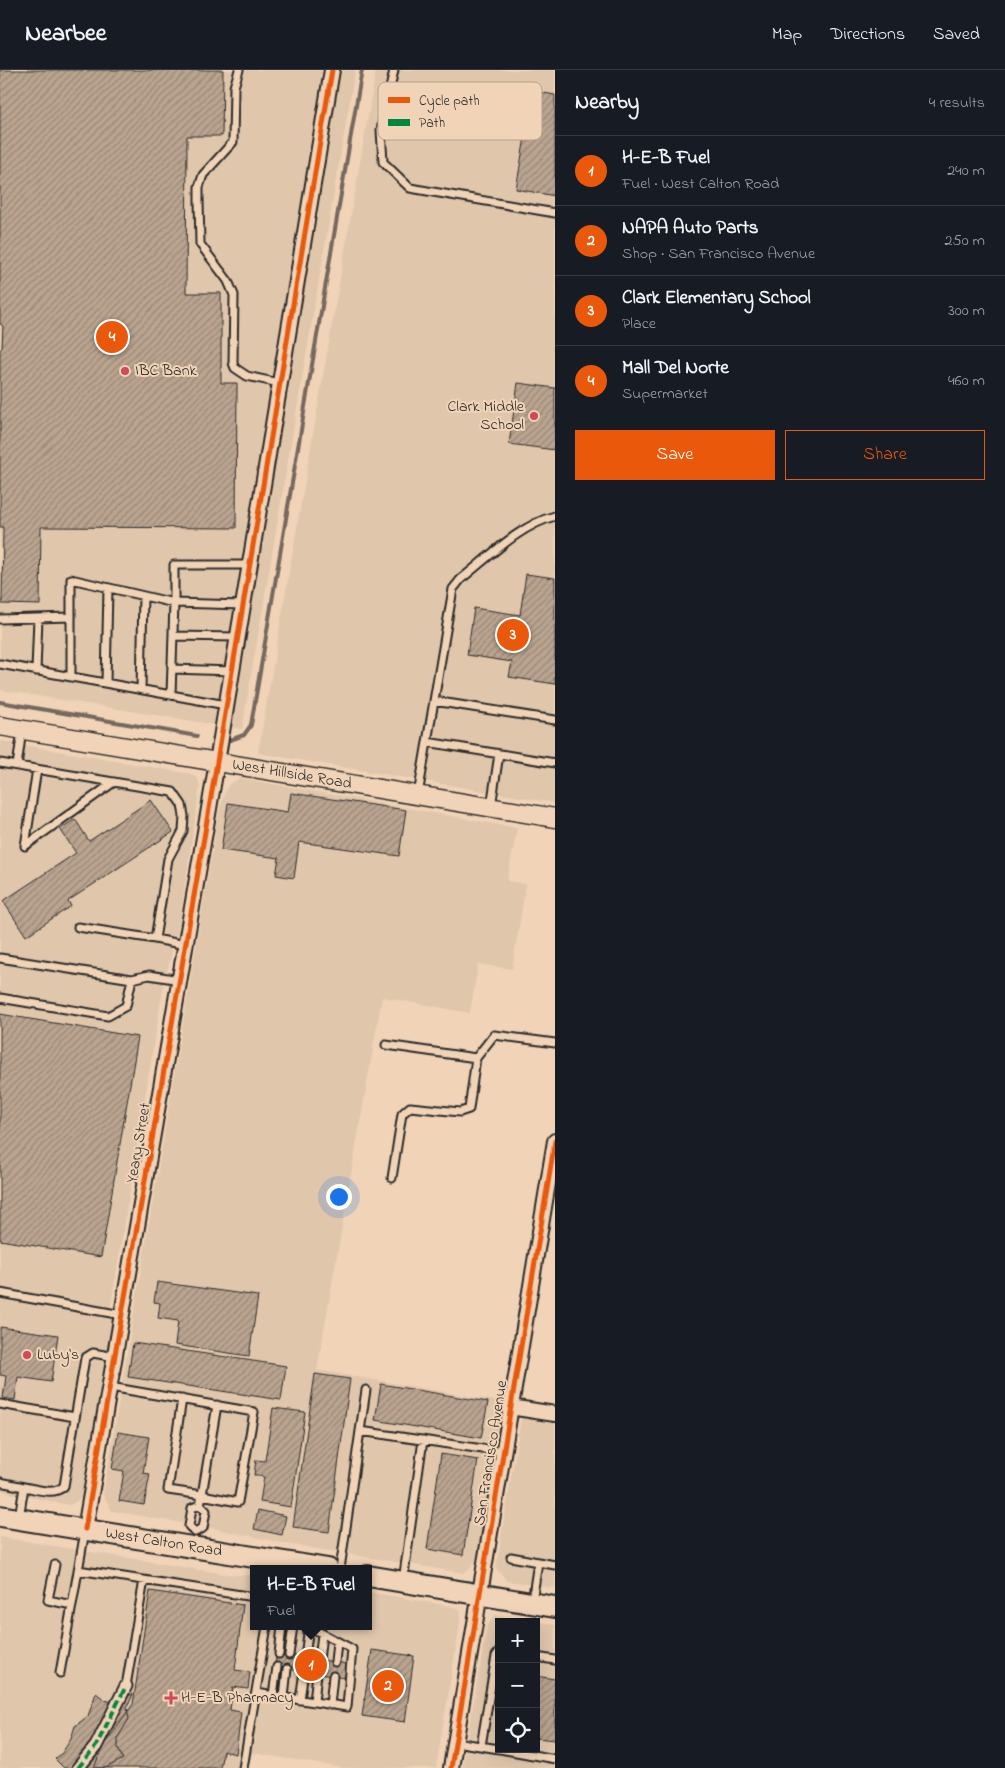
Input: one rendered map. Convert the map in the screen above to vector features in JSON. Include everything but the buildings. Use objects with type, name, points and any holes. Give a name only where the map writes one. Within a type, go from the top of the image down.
[{"type":"main road","name":"West Calton Road","points":[[9,1517],[85,1529],[193,1539],[277,1565]]},
{"type":"main road","points":[[372,1577],[555,1607]]},
{"type":"street","name":"Yeary Street","points":[[85,1529],[217,762],[332,70]]},
{"type":"street","name":"West Hillside Road","points":[[0,726],[555,818]]},
{"type":"street","name":"San Francisco Avenue","points":[[451,1768],[555,1141]]},
{"type":"street","points":[[510,1407],[555,1414]]},
{"type":"street","points":[[78,1768],[96,1746],[126,1686]]},
{"type":"lane","points":[[239,70],[235,81],[232,142],[203,175],[199,188],[199,238],[204,251],[232,288],[235,368],[247,376],[279,383]]},
{"type":"lane","points":[[381,140],[382,162],[410,188],[555,213]]},
{"type":"lane","points":[[418,795],[453,589],[461,578],[529,527],[542,519],[555,516]]},
{"type":"lane","points":[[171,695],[174,566],[249,565]]},
{"type":"lane","points":[[71,677],[71,579],[174,603],[243,605]]},
{"type":"lane","points":[[106,683],[108,588]]},
{"type":"lane","points":[[141,689],[143,596]]},
{"type":"lane","points":[[0,619],[71,617]]},
{"type":"lane","points":[[36,671],[38,618]]},
{"type":"lane","points":[[173,636],[238,637]]},
{"type":"lane","points":[[0,664],[226,705]]},
{"type":"lane","points":[[172,669],[232,671]]},
{"type":"lane","points":[[434,701],[555,720]]},
{"type":"lane","points":[[17,766],[22,730]]},
{"type":"lane","points":[[427,742],[555,763]]},
{"type":"lane","points":[[491,807],[500,754]]},
{"type":"lane","points":[[0,763],[173,792],[182,805],[184,816],[183,831],[168,859],[155,939]]},
{"type":"lane","points":[[37,769],[25,846],[114,782]]},
{"type":"lane","points":[[78,927],[186,945]]},
{"type":"lane","points":[[0,958],[132,979],[149,975],[180,980]]},
{"type":"lane","points":[[0,998],[108,1016],[126,1006],[132,979]]},
{"type":"lane","points":[[392,1178],[402,1114],[410,1107],[460,1112],[469,1109],[476,1058],[494,1035],[555,1043]]},
{"type":"lane","points":[[386,1045],[476,1058]]},
{"type":"lane","points":[[0,1293],[122,1315]]},
{"type":"lane","points":[[0,1482],[54,1492],[64,1486],[85,1358],[93,1353],[115,1357]]},
{"type":"lane","points":[[110,1387],[182,1399],[218,1405],[254,1412],[238,1502],[168,1490],[182,1399]]},
{"type":"lane","points":[[341,1565],[366,1390]]},
{"type":"lane","points":[[0,1404],[75,1417]]},
{"type":"lane","points":[[200,1505],[218,1405]]},
{"type":"lane","points":[[360,1431],[503,1452]]},
{"type":"lane","points":[[403,1581],[423,1440]]},
{"type":"lane","points":[[9,1517],[24,1486]]},
{"type":"lane","points":[[193,1539],[189,1526],[192,1508],[200,1505]]},
{"type":"lane","points":[[193,1539],[203,1528],[206,1511],[200,1505]]},
{"type":"lane","points":[[60,1674],[85,1529]]},
{"type":"lane","points":[[511,1557],[555,1565]]},
{"type":"lane","points":[[532,1603],[538,1562]]},
{"type":"lane","points":[[55,1565],[48,1600],[72,1605]]},
{"type":"lane","points":[[78,1570],[250,1595]]},
{"type":"lane","points":[[126,1686],[144,1580]]},
{"type":"lane","points":[[243,1768],[266,1630]]},
{"type":"lane","points":[[279,1654],[282,1630]]},
{"type":"lane","points":[[289,1655],[292,1630]]},
{"type":"lane","points":[[305,1657],[308,1630]]},
{"type":"lane","points":[[256,1693],[347,1707],[352,1650],[315,1630]]},
{"type":"lane","points":[[319,1660],[322,1634]]},
{"type":"lane","points":[[335,1662],[337,1642]]},
{"type":"lane","points":[[540,1658],[555,1660]]},
{"type":"lane","points":[[481,1746],[495,1662]]},
{"type":"lane","points":[[273,1695],[277,1667]]},
{"type":"lane","points":[[284,1697],[287,1669]]},
{"type":"lane","points":[[300,1700],[304,1671]]},
{"type":"lane","points":[[314,1702],[317,1674]]},
{"type":"lane","points":[[330,1705],[333,1676]]},
{"type":"lane","points":[[455,1742],[495,1748]]},
{"type":"lane","points":[[521,1753],[555,1759]]},
{"type":"shaded area","points":[[0,70],[355,70],[242,729],[0,690]]},
{"type":"shaded area","points":[[376,70],[555,70],[555,803],[258,753]]},
{"type":"shaded area","points":[[0,741],[191,774],[198,779],[200,786],[179,925],[164,983],[111,1305],[113,1325],[85,1496],[70,1505],[9,1493],[0,1489]]},
{"type":"shaded area","points":[[240,778],[517,828],[507,881],[526,884],[512,969],[478,964],[470,1013],[382,997],[317,1370],[502,1402],[476,1563],[473,1562],[471,1567],[463,1573],[287,1544],[217,1529],[112,1511],[103,1495],[219,810],[228,785]]},
{"type":"shaded area","points":[[521,1418],[555,1424],[555,1588],[507,1581],[496,1568]]},
{"type":"shaded area","points":[[0,1537],[225,1574],[250,1576],[250,1630],[372,1630],[372,1593],[455,1607],[461,1611],[436,1768],[344,1768],[252,1753],[249,1768],[0,1768]]},
{"type":"shaded area","points":[[496,1615],[513,1618],[495,1618],[495,1753],[540,1753],[540,1623],[555,1625],[555,1768],[462,1768],[487,1626]]},
{"type":"waterway","points":[[230,740],[244,735],[251,725],[362,70]]},
{"type":"waterway","points":[[0,702],[197,736]]},
{"type":"marked path","points":[[78,1768],[96,1746],[126,1686]]},
{"type":"cycle path","points":[[85,1529],[217,762],[332,70]]},
{"type":"cycle path","points":[[451,1768],[555,1141]]},
{"type":"place","name":"Mall Del Norte","points":[[112,337]]},
{"type":"place","name":"IBC Bank","points":[[125,371]]},
{"type":"place","name":"Clark Middle School","points":[[534,416]]},
{"type":"place","name":"Clark Elementary School","points":[[513,635]]},
{"type":"place","name":"Luby's","points":[[27,1355]]},
{"type":"place","name":"H-E-B Fuel","points":[[311,1665]]},
{"type":"place","name":"NAPA Auto Parts","points":[[388,1686]]},
{"type":"place","name":"H-E-B Pharmacy","points":[[171,1698]]}]
